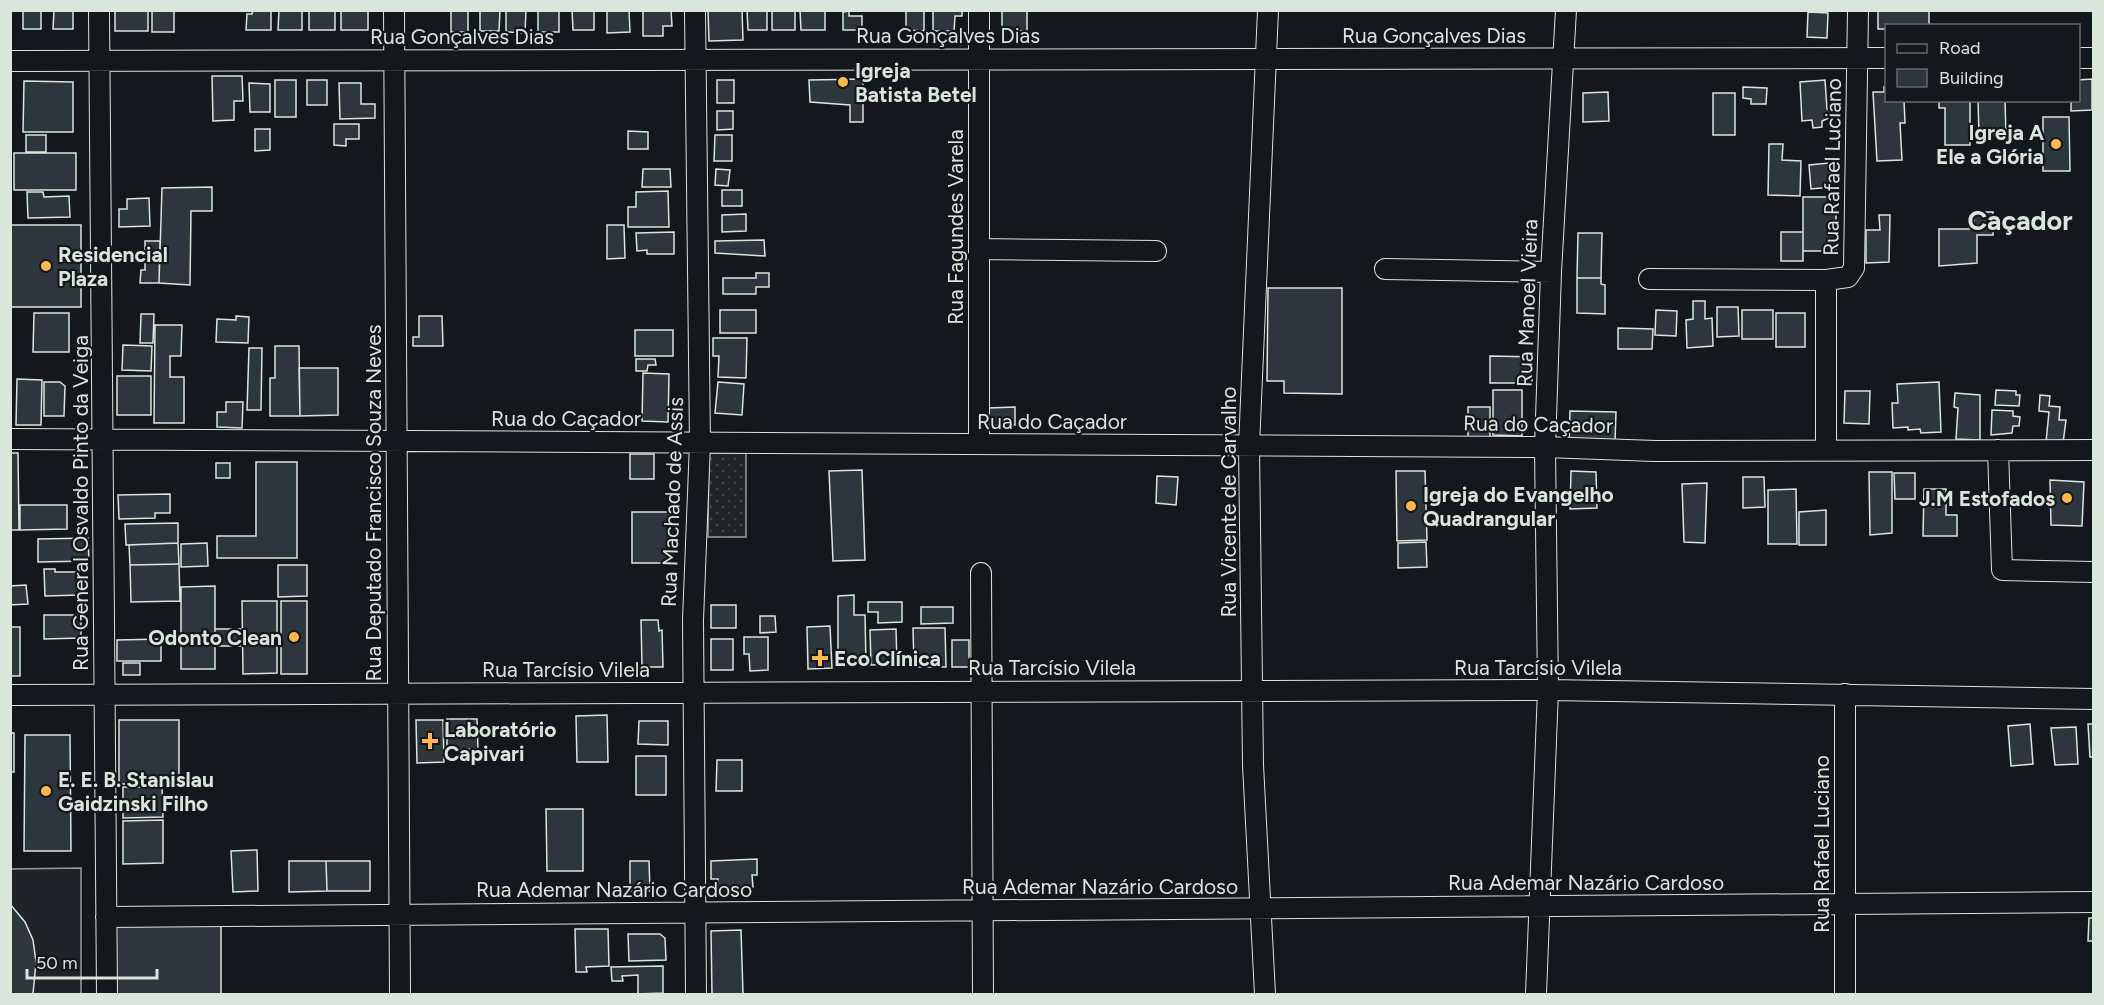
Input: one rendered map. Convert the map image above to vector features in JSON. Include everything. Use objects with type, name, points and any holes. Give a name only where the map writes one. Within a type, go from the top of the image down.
[{"type":"street","name":"Rua General Osvaldo Pinto da Veiga","points":[[99,10],[107,994]]},
{"type":"street","name":"Rua Deputado Francisco Souza Neves","points":[[394,10],[399,994]]},
{"type":"street","name":"Rua Machado de Assis","points":[[695,10],[700,443],[693,580],[696,994]]},
{"type":"street","name":"Rua Fagundes Varela","points":[[979,10],[979,444]]},
{"type":"street","name":"Rua Vicente de Carvalho","points":[[1265,994],[1252,691],[1249,446],[1268,10]]},
{"type":"street","name":"Rua Manoel Vieira","points":[[1536,994],[1548,690],[1545,447],[1551,272],[1566,10]]},
{"type":"street","name":"Rua Rafael Luciano","points":[[1826,449],[1826,280],[1848,277],[1854,268],[1858,10]]},
{"type":"street","name":"Rua Gonçalves Dias","points":[[10,61],[1885,58]]},
{"type":"street","points":[[979,249],[1156,251]]},
{"type":"street","points":[[1385,269],[1551,272]]},
{"type":"street","points":[[1649,279],[1826,280]]},
{"type":"street","name":"Rua do Caçador","points":[[10,439],[1545,447],[1655,451],[2094,450]]},
{"type":"street","points":[[1998,450],[2002,570],[2094,572]]},
{"type":"street","points":[[981,573],[983,994]]},
{"type":"street","name":"Rua Tarcísio Vilela","points":[[10,695],[1548,690],[2094,699]]},
{"type":"street","name":"Rua Rafael Luciano","points":[[1845,694],[1845,994]]},
{"type":"street","name":"Rua Ademar Nazário Cardoso","points":[[106,916],[2094,902]]},
{"type":"shaded area","points":[[709,453],[746,453],[746,537],[708,537]]},
{"type":"shaded area","points":[[81,868],[81,994],[11,994],[10,869]]},
{"type":"building","points":[[23,10],[41,10],[41,29],[23,29]]},
{"type":"building","points":[[54,10],[73,10],[73,29],[53,29]]},
{"type":"building","points":[[115,10],[148,10],[148,31],[115,31]]},
{"type":"building","points":[[152,10],[174,10],[174,32],[152,32]]},
{"type":"building","points":[[253,10],[271,10],[271,30],[246,30],[247,14],[252,14]]},
{"type":"building","points":[[279,10],[302,10],[302,30],[278,30]]},
{"type":"building","points":[[309,10],[335,10],[335,30],[309,30]]},
{"type":"building","points":[[341,10],[368,10],[368,30],[341,30]]},
{"type":"building","points":[[451,10],[468,10],[468,32],[451,32]]},
{"type":"building","points":[[480,10],[500,10],[499,31],[480,31]]},
{"type":"building","points":[[506,10],[526,10],[525,33],[506,32]]},
{"type":"building","points":[[538,10],[559,10],[559,32],[538,32]]},
{"type":"building","points":[[572,10],[594,10],[594,30],[573,30]]},
{"type":"building","points":[[607,10],[629,10],[630,32],[607,33]]},
{"type":"building","points":[[643,10],[671,10],[672,26],[663,26],[663,36],[643,36]]},
{"type":"building","points":[[708,10],[742,10],[743,40],[709,41]]},
{"type":"building","points":[[747,10],[767,10],[767,30],[748,30]]},
{"type":"building","points":[[772,10],[795,10],[795,30],[772,30]]},
{"type":"building","points":[[800,10],[825,10],[825,30],[801,30]]},
{"type":"building","points":[[906,10],[924,10],[924,31],[906,30]]},
{"type":"building","points":[[933,10],[962,10],[962,16],[955,16],[954,31],[933,31]]},
{"type":"building","points":[[1002,10],[1027,10],[1027,31],[1002,31]]},
{"type":"building","points":[[1878,10],[1929,10],[1929,24],[1885,24],[1885,29],[1878,29]]},
{"type":"building","points":[[849,11],[849,16],[862,16],[862,30],[843,30],[843,12]]},
{"type":"building","points":[[1808,12],[1828,13],[1827,38],[1807,37]]},
{"type":"building","points":[[212,76],[242,76],[243,101],[234,101],[234,120],[213,121]]},
{"type":"building","points":[[863,79],[863,122],[850,122],[850,105],[810,102],[809,80]]},
{"type":"building","points":[[2092,79],[2092,110],[2071,111],[2071,102],[2080,102],[2080,80]]},
{"type":"building","points":[[275,80],[296,80],[296,117],[275,117]]},
{"type":"building","points":[[307,80],[327,80],[327,105],[307,105]]},
{"type":"building","points":[[717,80],[734,80],[734,103],[717,103]]},
{"type":"building","points":[[1825,80],[1827,109],[1830,109],[1831,117],[1822,121],[1822,127],[1813,128],[1812,120],[1802,121],[1800,82]]},
{"type":"building","points":[[24,81],[73,82],[73,132],[23,132]]},
{"type":"building","points":[[249,83],[270,84],[270,112],[250,112]]},
{"type":"building","points":[[339,83],[361,83],[361,104],[375,104],[375,118],[340,119]]},
{"type":"building","points":[[1743,87],[1767,88],[1766,104],[1751,104],[1751,99],[1743,98]]},
{"type":"building","points":[[1885,87],[1885,102],[1904,102],[1905,123],[1900,123],[1902,160],[1877,161],[1873,92],[1884,92]]},
{"type":"building","points":[[1608,92],[1609,121],[1583,122],[1583,93]]},
{"type":"building","points":[[1713,93],[1735,93],[1735,135],[1713,135]]},
{"type":"building","points":[[1939,102],[1970,102],[1970,145],[1945,145],[1945,108],[1939,108]]},
{"type":"building","points":[[1978,102],[2005,102],[2006,134],[1979,136]]},
{"type":"building","points":[[717,111],[733,111],[733,129],[717,130]]},
{"type":"building","name":"Igreja A Ele a Glória","points":[[2043,117],[2069,117],[2070,171],[2043,171]]},
{"type":"building","points":[[334,124],[359,124],[359,139],[346,139],[346,146],[334,145]]},
{"type":"building","points":[[255,129],[270,129],[270,150],[255,151]]},
{"type":"building","points":[[628,131],[648,132],[648,149],[628,149]]},
{"type":"building","points":[[26,135],[46,135],[46,152],[26,152]]},
{"type":"building","points":[[715,135],[732,135],[732,161],[714,161]]},
{"type":"building","points":[[1769,144],[1783,144],[1782,160],[1801,161],[1800,196],[1768,195]]},
{"type":"building","points":[[14,153],[76,153],[76,190],[14,190]]},
{"type":"building","points":[[1829,163],[1831,187],[1811,189],[1809,165]]},
{"type":"building","points":[[643,169],[670,169],[671,187],[642,187]]},
{"type":"building","points":[[716,169],[730,170],[728,186],[715,185]]},
{"type":"building","points":[[212,187],[212,211],[191,211],[190,285],[159,283],[162,188]]},
{"type":"building","points":[[722,190],[742,190],[742,206],[722,206]]},
{"type":"building","points":[[668,191],[669,227],[628,227],[628,207],[636,207],[636,192]]},
{"type":"building","points":[[27,192],[43,192],[44,197],[69,196],[70,217],[28,218]]},
{"type":"building","points":[[1803,197],[1836,197],[1836,251],[1803,251]]},
{"type":"building","points":[[149,198],[150,226],[119,227],[119,209],[127,209],[127,199]]},
{"type":"building","points":[[1974,212],[1993,212],[1993,235],[1977,235],[1977,263],[1939,266],[1939,229],[1974,229]]},
{"type":"building","points":[[746,214],[746,231],[722,232],[722,215]]},
{"type":"building","points":[[1879,215],[1890,215],[1889,262],[1866,263],[1866,230],[1880,230]]},
{"type":"building","name":"Residencial Plaza","points":[[10,225],[81,225],[81,307],[10,307]]},
{"type":"building","points":[[607,225],[624,225],[625,258],[607,259]]},
{"type":"building","points":[[674,232],[674,254],[647,254],[647,250],[637,251],[636,233]]},
{"type":"building","points":[[1781,232],[1803,232],[1803,261],[1781,261]]},
{"type":"building","points":[[1578,233],[1602,233],[1601,278],[1577,278]]},
{"type":"building","points":[[764,240],[765,256],[715,253],[715,241]]},
{"type":"building","points":[[145,241],[160,241],[159,283],[140,283],[141,270],[145,270]]},
{"type":"building","points":[[756,273],[769,273],[769,287],[756,287],[756,294],[723,294],[723,278],[756,278]]},
{"type":"building","points":[[1577,278],[1601,278],[1601,284],[1605,285],[1605,314],[1577,313]]},
{"type":"building","points":[[1268,288],[1342,288],[1342,394],[1284,393],[1284,381],[1267,381]]},
{"type":"building","points":[[1693,301],[1705,301],[1705,319],[1712,318],[1713,346],[1687,348],[1686,320],[1693,319]]},
{"type":"building","points":[[1717,307],[1738,307],[1739,336],[1717,337]]},
{"type":"building","points":[[720,310],[756,310],[756,333],[720,333]]},
{"type":"building","points":[[1656,310],[1677,311],[1676,336],[1655,335]]},
{"type":"building","points":[[1742,310],[1773,310],[1773,339],[1742,339]]},
{"type":"building","points":[[34,313],[69,313],[69,352],[33,352]]},
{"type":"building","points":[[1776,313],[1805,313],[1805,347],[1776,347]]},
{"type":"building","points":[[141,314],[154,314],[153,343],[140,343]]},
{"type":"building","points":[[236,316],[249,317],[248,343],[216,342],[217,319],[236,320]]},
{"type":"building","points":[[419,316],[442,316],[443,346],[413,346],[413,337],[419,337]]},
{"type":"building","points":[[155,325],[182,325],[181,356],[170,356],[170,377],[184,377],[184,423],[154,423]]},
{"type":"building","points":[[1618,328],[1653,329],[1652,349],[1618,349]]},
{"type":"building","points":[[635,330],[673,330],[673,356],[635,356]]},
{"type":"building","points":[[713,338],[747,338],[746,378],[718,377],[719,356],[713,356]]},
{"type":"building","points":[[123,345],[152,346],[151,371],[122,370]]},
{"type":"building","points":[[275,346],[299,346],[300,416],[270,416],[270,378],[275,378]]},
{"type":"building","points":[[249,348],[262,348],[261,410],[247,410]]},
{"type":"building","points":[[1490,356],[1532,357],[1532,383],[1490,383]]},
{"type":"building","points":[[636,359],[655,359],[656,365],[648,365],[647,371],[636,371]]},
{"type":"building","points":[[299,368],[338,368],[338,415],[300,416]]},
{"type":"building","points":[[643,373],[669,374],[668,422],[642,421]]},
{"type":"building","points":[[117,376],[151,376],[151,415],[117,415]]},
{"type":"building","points":[[17,379],[42,380],[41,425],[16,425]]},
{"type":"building","points":[[44,382],[60,382],[65,386],[64,416],[44,416]]},
{"type":"building","points":[[718,382],[744,384],[742,415],[715,413]]},
{"type":"building","points":[[1939,382],[1941,432],[1921,433],[1920,429],[1893,428],[1892,403],[1898,403],[1897,384]]},
{"type":"building","points":[[1493,390],[1522,390],[1522,436],[1493,435]]},
{"type":"building","points":[[1996,390],[2016,391],[2016,395],[2020,395],[2019,406],[1995,405]]},
{"type":"building","points":[[1845,391],[1870,391],[1869,424],[1844,423]]},
{"type":"building","points":[[1955,393],[1980,395],[1980,440],[1956,439],[1958,408],[1954,407]]},
{"type":"building","points":[[2040,395],[2050,396],[2049,406],[2060,407],[2059,420],[2066,420],[2063,443],[2046,442],[2049,412],[2039,411]]},
{"type":"building","points":[[226,402],[243,402],[242,428],[217,427],[217,412],[226,412]]},
{"type":"building","points":[[1015,407],[1015,425],[989,426],[988,408]]},
{"type":"building","points":[[1468,407],[1490,407],[1490,438],[1468,437]]},
{"type":"building","points":[[1992,410],[2013,411],[2013,416],[2020,417],[2019,426],[2013,426],[2012,433],[1991,435]]},
{"type":"building","points":[[1570,411],[1616,412],[1615,442],[1569,441]]},
{"type":"building","points":[[10,453],[18,453],[19,530],[10,530]]},
{"type":"building","points":[[630,454],[654,454],[654,479],[630,479]]},
{"type":"building","points":[[256,462],[297,462],[297,558],[217,558],[217,536],[256,536]]},
{"type":"building","points":[[216,463],[230,463],[230,478],[216,478]]},
{"type":"building","points":[[862,470],[865,560],[833,561],[829,471]]},
{"type":"building","name":"Igreja do Evangelho Quadrangular","points":[[1396,471],[1425,471],[1427,540],[1397,541]]},
{"type":"building","points":[[1571,471],[1596,472],[1597,508],[1570,509]]},
{"type":"building","points":[[1869,472],[1892,472],[1892,533],[1870,535]]},
{"type":"building","points":[[1894,473],[1915,473],[1915,499],[1895,499]]},
{"type":"building","points":[[1157,476],[1178,477],[1176,505],[1156,503]]},
{"type":"building","points":[[1743,477],[1764,477],[1765,507],[1743,508]]},
{"type":"building","name":"J.M Estofados","points":[[2050,480],[2084,482],[2082,526],[2051,525]]},
{"type":"building","points":[[1707,483],[1705,543],[1684,542],[1682,484]]},
{"type":"building","points":[[1796,489],[1797,544],[1768,544],[1768,490]]},
{"type":"building","points":[[1924,489],[1946,489],[1946,515],[1957,515],[1957,536],[1923,536]]},
{"type":"building","points":[[170,494],[170,513],[155,513],[155,518],[119,519],[118,495]]},
{"type":"building","points":[[20,505],[67,505],[67,529],[20,530]]},
{"type":"building","points":[[1826,510],[1826,545],[1799,545],[1799,512]]},
{"type":"building","points":[[632,512],[669,512],[669,563],[632,563]]},
{"type":"building","points":[[178,523],[178,543],[126,545],[125,524]]},
{"type":"building","points":[[88,538],[89,561],[38,562],[38,539]]},
{"type":"building","points":[[1426,542],[1427,567],[1398,568],[1398,543]]},
{"type":"building","points":[[178,543],[179,564],[130,565],[129,545]]},
{"type":"building","points":[[207,543],[208,566],[181,567],[181,544]]},
{"type":"building","points":[[179,564],[180,601],[131,602],[130,565]]},
{"type":"building","points":[[278,565],[307,565],[307,596],[278,597]]},
{"type":"building","points":[[44,569],[55,569],[55,572],[78,572],[79,595],[45,596]]},
{"type":"building","points":[[26,585],[28,604],[10,605],[10,586]]},
{"type":"building","points":[[215,586],[215,669],[181,669],[181,587]]},
{"type":"building","points":[[854,595],[854,615],[865,615],[866,663],[838,663],[838,596]]},
{"type":"building","points":[[242,601],[277,601],[277,673],[243,674]]},
{"type":"building","name":"Odonto Clean","points":[[281,601],[307,601],[307,674],[281,674]]},
{"type":"building","points":[[868,602],[902,602],[902,622],[878,623],[878,612],[868,612]]},
{"type":"building","points":[[711,605],[736,605],[736,628],[711,628]]},
{"type":"building","points":[[921,607],[953,607],[953,623],[921,624]]},
{"type":"building","points":[[44,615],[81,615],[81,638],[44,639]]},
{"type":"building","points":[[760,616],[775,616],[776,632],[760,633]]},
{"type":"building","points":[[641,620],[658,620],[659,631],[662,630],[663,667],[642,667]]},
{"type":"building","name":"Eco Clínica","points":[[830,626],[832,668],[808,669],[807,627]]},
{"type":"building","points":[[10,627],[20,627],[20,676],[10,676]]},
{"type":"building","points":[[913,628],[945,628],[946,667],[914,667]]},
{"type":"building","points":[[215,629],[242,629],[243,646],[215,646]]},
{"type":"building","points":[[896,629],[897,664],[871,665],[870,630]]},
{"type":"building","points":[[744,637],[768,637],[768,670],[750,671],[749,654],[744,654]]},
{"type":"building","points":[[161,639],[161,661],[117,661],[117,640]]},
{"type":"building","points":[[711,639],[733,639],[733,670],[711,670]]},
{"type":"building","points":[[952,640],[969,640],[969,667],[952,667]]},
{"type":"building","points":[[123,663],[140,663],[140,675],[123,675]]},
{"type":"building","points":[[607,715],[608,762],[577,762],[576,716]]},
{"type":"building","points":[[447,719],[477,719],[478,749],[447,750]]},
{"type":"building","points":[[119,720],[179,720],[179,784],[119,784]]},
{"type":"building","name":"Laboratório Capivari","points":[[416,720],[443,720],[444,762],[417,763]]},
{"type":"building","points":[[639,721],[668,721],[668,745],[638,744]]},
{"type":"building","points":[[2030,724],[2033,764],[2011,766],[2008,726]]},
{"type":"building","points":[[2088,724],[2094,724],[2094,757],[2090,757]]},
{"type":"building","points":[[2076,727],[2078,764],[2055,765],[2051,728]]},
{"type":"building","points":[[10,733],[14,733],[14,772],[10,772]]},
{"type":"building","points":[[25,735],[70,735],[71,851],[24,851]]},
{"type":"building","points":[[636,756],[666,756],[666,795],[636,795]]},
{"type":"building","points":[[717,760],[742,760],[742,791],[716,791]]},
{"type":"building","points":[[123,787],[162,787],[163,817],[123,818]]},
{"type":"building","points":[[546,809],[583,809],[583,871],[547,871]]},
{"type":"building","points":[[163,820],[163,863],[123,864],[123,821]]},
{"type":"building","points":[[257,850],[258,891],[233,892],[231,851]]},
{"type":"building","points":[[757,859],[757,875],[752,875],[753,887],[718,888],[718,879],[711,879],[711,861]]},
{"type":"building","points":[[289,861],[326,861],[327,891],[289,892]]},
{"type":"building","points":[[326,861],[370,861],[370,891],[327,891]]},
{"type":"building","points":[[630,861],[649,861],[650,891],[630,891]]},
{"type":"building","points":[[10,904],[25,922],[33,940],[36,962],[33,994],[10,994]]},
{"type":"building","points":[[2089,918],[2094,918],[2094,941],[2088,941]]},
{"type":"building","points":[[221,923],[221,994],[116,994],[115,924]]},
{"type":"building","points":[[575,929],[608,929],[609,966],[586,967],[587,972],[576,972]]},
{"type":"building","points":[[741,930],[743,994],[712,994],[711,931]]},
{"type":"building","points":[[628,934],[660,934],[665,938],[666,960],[629,961]]},
{"type":"building","points":[[663,966],[663,993],[638,994],[638,975],[622,976],[623,981],[612,981],[611,967]]},
{"type":"place","name":"Igreja Batista Betel","points":[[843,82]]},
{"type":"place","name":"Igreja A Ele a Glória","points":[[2056,144]]},
{"type":"place","name":"Residencial Plaza","points":[[46,266]]},
{"type":"place","name":"J.M Estofados","points":[[2067,498]]},
{"type":"place","name":"Igreja do Evangelho Quadrangular","points":[[1411,506]]},
{"type":"place","name":"Odonto Clean","points":[[294,637]]},
{"type":"place","name":"Eco Clínica","points":[[820,658]]},
{"type":"place","name":"Laboratório Capivari","points":[[430,741]]},
{"type":"place","name":"E. E. B. Stanislau Gaidzinski Filho","points":[[46,791]]},
{"type":"district","name":"Caçador","points":[[2020,220]]}]
